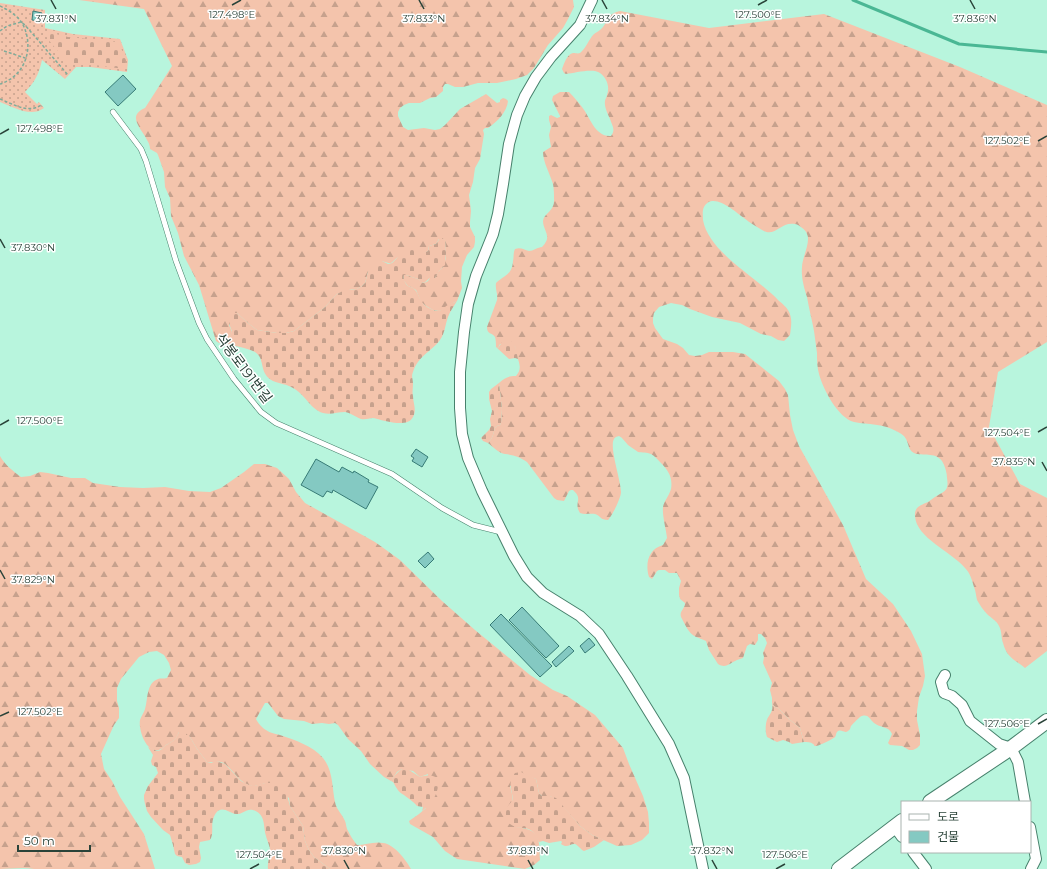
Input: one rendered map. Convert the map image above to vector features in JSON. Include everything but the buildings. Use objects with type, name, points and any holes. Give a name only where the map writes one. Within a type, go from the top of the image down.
[{"type":"main road","points":[[932,801],[1044,726]]},
{"type":"main road","points":[[839,869],[899,828]]},
{"type":"street","points":[[591,0],[580,24],[551,57],[536,77],[525,96],[517,115],[509,144],[498,214],[493,234],[476,276],[468,304],[460,372],[462,434],[468,458],[476,478],[514,556],[526,577],[543,593],[580,616],[599,634],[669,744],[684,778],[703,869]]},
{"type":"street","points":[[945,675],[941,682],[944,692],[952,696],[962,705],[970,721],[999,744],[1011,748],[1018,762],[1025,801]]},
{"type":"street","points":[[1031,832],[1036,860],[1031,869]]},
{"type":"street","points":[[914,853],[926,869]]},
{"type":"lane","name":"석봉로191번길","points":[[113,112],[141,149],[146,161],[176,261],[199,323],[207,339],[234,379],[261,412],[276,424],[392,474],[442,508],[473,525],[502,532]]},
{"type":"path","points":[[0,6],[12,12],[25,25],[68,75]]},
{"type":"path","points":[[0,31],[4,27],[21,22]]},
{"type":"path","points":[[0,84],[6,82],[17,74],[25,62],[28,49],[27,35],[21,22]]},
{"type":"path","points":[[4,51],[26,58]]},
{"type":"path","points":[[0,99],[29,109],[37,108],[41,105]]},
{"type":"green space","points":[[79,0],[573,0],[574,7],[563,28],[548,45],[534,68],[527,75],[497,83],[478,83],[463,87],[455,87],[445,84],[443,91],[436,97],[420,103],[409,103],[400,108],[398,112],[398,116],[403,127],[408,130],[424,128],[435,130],[440,129],[445,125],[460,109],[486,94],[497,103],[503,98],[508,101],[506,109],[498,120],[483,130],[484,134],[480,159],[475,168],[469,195],[471,211],[470,227],[475,237],[475,242],[474,247],[467,255],[462,267],[462,288],[457,301],[442,310],[433,310],[421,302],[416,290],[408,286],[404,281],[404,275],[418,279],[423,283],[428,281],[430,278],[435,278],[443,267],[446,258],[445,240],[439,239],[436,244],[429,246],[428,251],[425,253],[401,256],[391,263],[382,261],[368,272],[365,283],[362,286],[357,289],[352,289],[337,294],[324,308],[294,331],[277,333],[257,330],[237,313],[229,325],[232,332],[230,337],[223,343],[219,343],[216,341],[199,285],[184,256],[178,233],[171,216],[170,198],[165,187],[164,172],[158,155],[150,149],[150,146],[136,119],[139,111],[145,108],[172,66],[144,9]]},
{"type":"green space","points":[[0,3],[45,10],[45,28],[73,34],[120,39],[128,60],[127,72],[90,67],[76,67],[65,79],[42,60],[36,78],[25,92],[37,104],[39,102],[44,108],[39,111],[28,112],[16,109],[0,102]]},
{"type":"green space","points":[[620,11],[709,28],[824,14],[960,67],[1047,105],[1047,342],[998,372],[989,427],[1020,484],[1047,498],[1047,651],[1025,668],[1011,658],[1007,652],[1002,641],[1001,630],[998,624],[977,600],[972,579],[967,570],[928,538],[917,524],[915,513],[917,508],[944,492],[947,488],[947,474],[942,461],[936,456],[912,452],[904,436],[891,428],[881,425],[854,422],[848,419],[837,409],[828,395],[818,371],[814,331],[802,279],[802,263],[808,241],[805,230],[798,225],[792,224],[783,226],[775,231],[767,232],[724,204],[713,201],[708,203],[703,210],[703,220],[707,232],[714,243],[735,264],[770,292],[790,313],[790,335],[784,341],[761,334],[740,323],[712,317],[682,305],[671,303],[659,307],[654,313],[653,323],[663,339],[677,344],[689,355],[702,355],[709,352],[733,352],[745,354],[779,381],[785,389],[788,395],[793,430],[799,446],[843,525],[866,579],[893,604],[911,631],[922,654],[925,676],[917,711],[920,745],[913,750],[909,750],[902,746],[890,745],[888,743],[892,734],[891,731],[887,728],[876,725],[868,717],[864,716],[861,716],[848,731],[838,731],[835,737],[822,744],[815,746],[809,742],[804,742],[800,728],[772,703],[770,690],[772,683],[763,663],[763,653],[767,643],[761,634],[758,634],[758,640],[755,645],[750,644],[747,646],[743,658],[726,666],[718,664],[709,650],[706,641],[691,633],[681,617],[685,603],[680,599],[679,588],[681,581],[677,573],[669,573],[665,570],[659,570],[652,579],[649,577],[647,567],[651,553],[663,545],[667,538],[663,507],[671,489],[671,477],[668,471],[654,456],[648,453],[638,452],[619,436],[614,439],[613,449],[621,492],[614,511],[608,520],[605,520],[595,514],[580,513],[578,509],[578,496],[573,490],[569,491],[564,501],[557,500],[527,462],[517,456],[505,454],[496,450],[488,443],[496,427],[501,423],[502,409],[499,383],[511,376],[516,376],[519,372],[520,365],[515,346],[500,344],[498,348],[496,347],[495,337],[488,331],[487,327],[497,300],[496,283],[510,272],[515,249],[519,248],[529,251],[542,247],[547,240],[547,234],[543,221],[553,206],[554,192],[553,184],[545,164],[543,152],[551,147],[549,135],[551,127],[549,116],[551,115],[557,118],[560,117],[552,100],[553,96],[560,92],[569,92],[582,107],[597,130],[605,135],[611,136],[613,126],[605,106],[608,89],[604,77],[600,73],[593,71],[566,74],[562,69],[569,55],[573,53],[580,53],[593,35],[602,28],[611,15]]},
{"type":"green space","points":[[47,32],[68,37],[117,42],[119,43],[126,60],[124,69],[88,64],[70,64],[47,38]]},
{"type":"green space","points":[[440,238],[445,240],[445,265],[435,278],[430,278],[424,283],[418,279],[404,275],[406,284],[417,292],[425,305],[435,311],[442,310],[449,304],[457,301],[449,315],[442,337],[421,358],[412,373],[415,412],[410,421],[394,423],[373,418],[361,419],[345,412],[329,414],[318,411],[297,391],[268,378],[265,374],[260,358],[255,352],[223,343],[229,338],[232,331],[229,322],[233,313],[237,313],[257,330],[277,333],[294,331],[324,308],[337,294],[345,290],[357,289],[362,286],[365,283],[368,272],[378,261],[388,264],[392,263],[403,252],[414,247],[426,252],[428,251],[429,246],[436,244]]},
{"type":"green space","points":[[507,339],[514,344],[518,359],[509,359],[496,347],[498,348],[503,341]]},
{"type":"green space","points":[[499,383],[502,409],[501,423],[496,427],[488,443],[483,441],[481,438],[491,426],[490,419],[492,411],[489,392]]},
{"type":"green space","points":[[0,456],[12,470],[21,477],[30,476],[40,472],[71,478],[85,478],[93,483],[120,487],[165,487],[189,491],[210,492],[221,488],[254,464],[265,464],[277,468],[289,479],[296,492],[305,503],[375,542],[400,560],[442,601],[530,675],[553,690],[567,696],[595,715],[623,748],[648,812],[649,833],[642,840],[631,845],[617,846],[592,835],[580,826],[556,799],[550,796],[542,796],[539,793],[536,779],[530,777],[510,786],[516,827],[530,830],[537,836],[539,841],[540,860],[534,865],[525,869],[457,859],[445,851],[433,837],[410,824],[409,821],[426,808],[428,774],[420,777],[413,771],[402,769],[397,772],[391,781],[384,777],[370,764],[361,751],[348,739],[335,723],[312,724],[304,721],[284,719],[278,716],[268,703],[265,703],[256,719],[262,727],[269,732],[292,739],[309,747],[323,758],[329,768],[336,805],[345,821],[348,831],[357,845],[377,842],[387,844],[399,853],[411,869],[330,869],[314,857],[309,850],[305,841],[303,826],[290,806],[289,798],[266,783],[253,786],[245,783],[223,763],[207,762],[190,737],[179,732],[174,740],[159,750],[154,750],[149,747],[141,731],[140,720],[145,709],[149,688],[154,681],[167,678],[171,670],[164,655],[157,651],[149,652],[139,657],[121,679],[117,688],[119,718],[114,725],[101,754],[104,769],[144,834],[155,869],[0,869]]},
{"type":"green space","points":[[772,703],[800,728],[804,742],[792,744],[783,740],[777,742],[767,737],[766,723],[772,710]]},
{"type":"green space","points":[[183,731],[190,737],[207,762],[211,763],[216,761],[225,764],[241,781],[249,785],[254,786],[265,783],[273,783],[283,787],[286,791],[290,806],[303,826],[305,841],[309,850],[314,857],[330,869],[268,869],[270,849],[262,817],[253,810],[240,814],[226,810],[218,811],[213,820],[210,840],[200,842],[200,862],[189,865],[185,863],[182,857],[177,856],[175,854],[170,835],[163,830],[147,811],[144,795],[148,786],[158,773],[156,767],[152,765],[151,761],[153,755],[148,747],[157,751],[160,750],[174,740],[179,732]]},
{"type":"green space","points":[[406,768],[420,777],[429,775],[437,778],[438,788],[435,797],[422,811],[423,807],[417,806],[400,792],[391,781],[399,771]]},
{"type":"green space","points":[[521,772],[536,779],[539,793],[542,796],[556,798],[580,826],[592,835],[604,840],[594,847],[584,851],[575,844],[567,846],[563,845],[561,844],[561,841],[549,843],[543,841],[539,842],[536,836],[529,829],[519,828],[507,822],[504,816],[505,809],[513,800],[511,780],[515,773]]},
{"type":"waterway","points":[[853,0],[959,44],[1047,52]]}]
